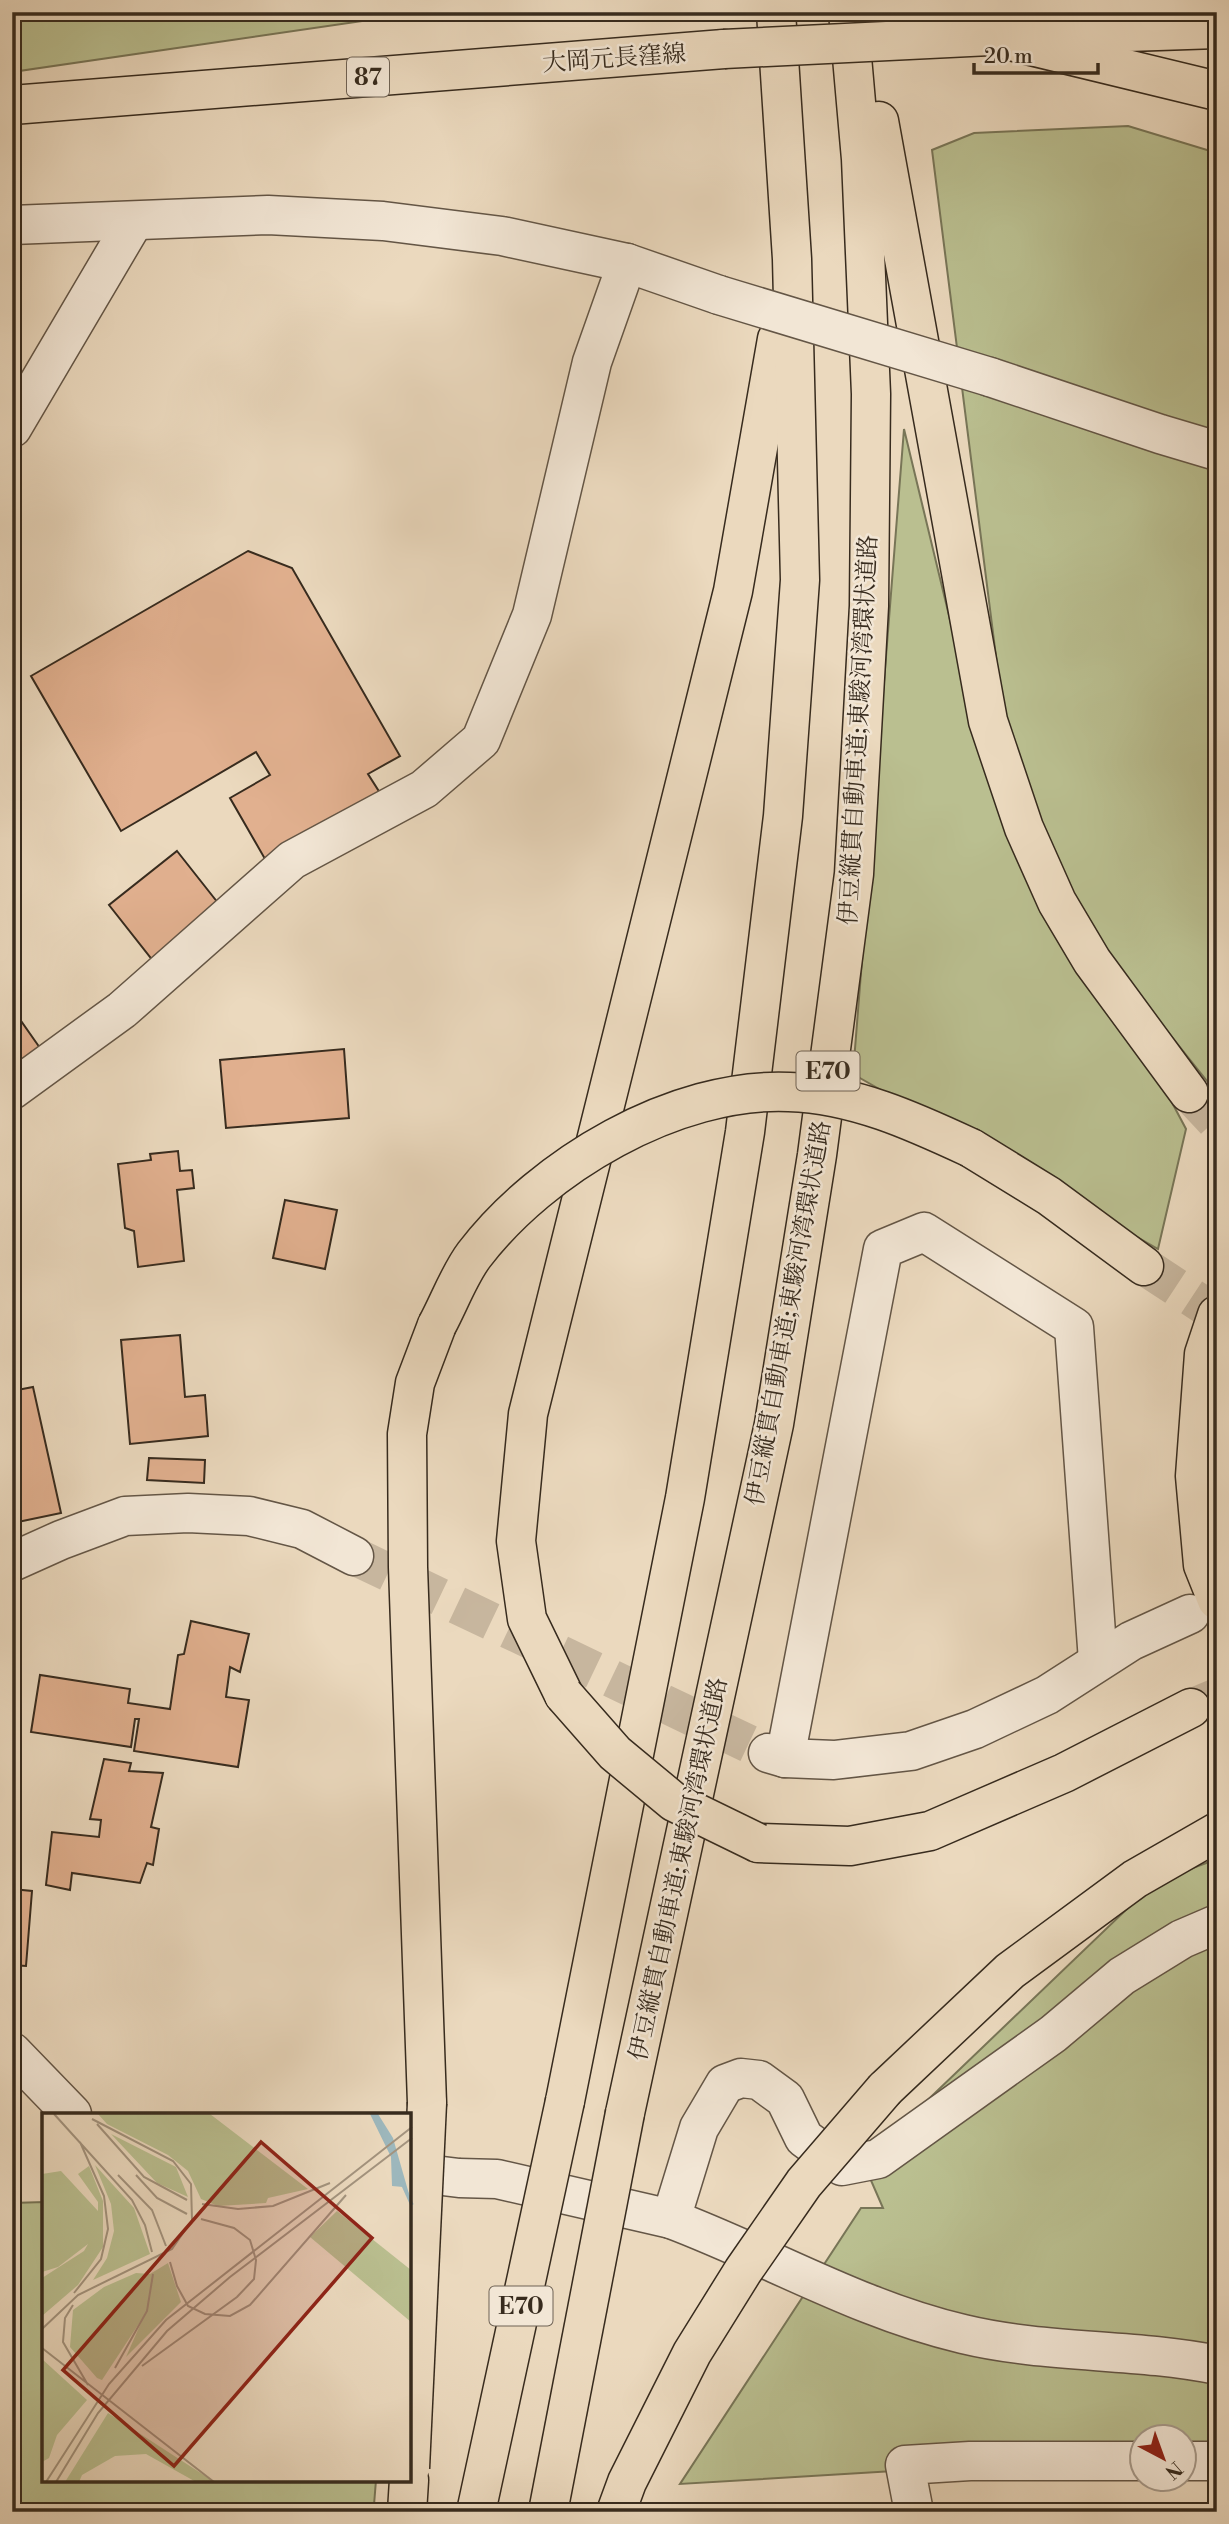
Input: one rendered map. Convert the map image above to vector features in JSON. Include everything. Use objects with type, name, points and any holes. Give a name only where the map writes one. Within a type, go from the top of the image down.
[{"type":"main road","name":"E70","points":[[476,2512],[565,2101],[685,1498],[746,1132],[783,816],[800,580],[792,259],[776,12]]},
{"type":"main road","name":"伊豆縦貫自動車道;東駿河湾環状道路","points":[[548,2512],[625,2113],[774,1424],[817,1155],[854,874],[869,606],[872,394],[860,159],[848,12]]},
{"type":"main road","points":[[859,12],[988,721],[1024,828],[1057,902],[1092,961],[1189,1093]]},
{"type":"main road","name":"大岡元長窪線","points":[[12,105],[724,49],[1217,29]]},
{"type":"main road","points":[[990,37],[1217,91]]},
{"type":"main road","points":[[792,259],[733,591],[528,1414],[516,1541],[527,1619],[564,1695],[615,1754],[674,1802],[758,1843],[850,1846],[930,1831],[1064,1773],[1191,1708]]},
{"type":"main road","points":[[411,2447],[427,2103],[408,1567],[407,1434],[415,1383],[437,1325],[474,1256],[519,1207],[579,1158],[640,1126],[692,1105],[747,1093],[790,1092],[843,1099],[904,1117],[971,1148],[1049,1196],[1144,1266]]},
{"type":"main road","points":[[1203,1607],[1203,1565],[1195,1476],[1204,1354],[1217,1315]]},
{"type":"main road","points":[[615,2512],[627,2482],[692,2353],[743,2271],[804,2183],[885,2088],[1010,1971],[1135,1880],[1217,1832]]},
{"type":"main road","points":[[407,2512],[409,2482]]},
{"type":"street","points":[[12,225],[268,215],[383,221],[502,236],[627,263],[719,295],[990,377],[1217,451]]},
{"type":"street","points":[[12,428],[134,221]]},
{"type":"street","points":[[12,1090],[122,1010],[292,860],[424,789],[481,740],[532,615],[592,362],[627,263]]},
{"type":"street","points":[[1098,1661],[1074,1327],[924,1232],[883,1248],[776,1756],[834,1760],[911,1751],[975,1728],[1047,1695],[1131,1642],[1203,1607]]},
{"type":"street","points":[[12,1562],[125,1516],[188,1513],[249,1516],[302,1529],[354,1556]]},
{"type":"street","points":[[671,2219],[699,2128],[725,2084],[741,2078],[759,2080],[785,2099],[804,2138],[842,2166],[878,2159],[1053,2034],[1122,1976],[1182,1938],[1217,1924]]},
{"type":"street","points":[[12,2052],[70,2113]]},
{"type":"street","points":[[411,2172],[497,2179],[671,2219],[883,2310],[964,2334],[1045,2347],[1144,2355],[1217,2365]]},
{"type":"street","points":[[914,2512],[905,2465],[970,2461],[1128,2462]]},
{"type":"street","points":[[1198,2462],[1217,2462]]},
{"type":"green space","points":[[12,12],[424,12],[12,72]]},
{"type":"green space","points":[[1128,126],[1217,153],[1217,1074],[1207,1081],[1123,976],[1014,799],[932,150],[974,133]]},
{"type":"green space","points":[[904,429],[978,736],[1186,1129],[1158,1249],[853,1074]]},
{"type":"green space","points":[[1217,1859],[1217,2452],[1198,2453],[1198,2422],[1128,2422],[1128,2457],[680,2484],[861,2208],[883,2208],[863,2162],[1155,1882]]},
{"type":"green space","points":[[42,2202],[42,2482],[376,2482],[374,2505],[12,2506],[12,2203]]},
{"type":"building","points":[[248,551],[292,568],[400,756],[368,774],[380,793],[265,859],[230,798],[270,775],[256,752],[121,831],[31,676]]},
{"type":"building","points":[[177,851],[222,908],[154,962],[109,905]]},
{"type":"building","points":[[12,1008],[40,1048],[12,1073]]},
{"type":"building","points":[[344,1049],[349,1118],[226,1128],[220,1060]]},
{"type":"building","points":[[178,1151],[180,1171],[192,1170],[194,1188],[177,1190],[184,1261],[138,1267],[134,1231],[125,1228],[118,1164],[151,1160],[150,1154]]},
{"type":"building","points":[[285,1200],[337,1210],[325,1269],[273,1258]]},
{"type":"building","points":[[180,1335],[185,1397],[205,1395],[208,1436],[130,1444],[121,1340]]},
{"type":"building","points":[[33,1387],[61,1513],[13,1523],[12,1391]]},
{"type":"building","points":[[149,1458],[205,1460],[204,1483],[147,1480]]},
{"type":"building","points":[[191,1621],[249,1634],[240,1672],[230,1667],[226,1697],[249,1700],[238,1767],[134,1751],[139,1719],[135,1719],[131,1747],[31,1732],[40,1675],[130,1689],[128,1703],[170,1709],[178,1655],[184,1654]]},
{"type":"building","points":[[104,1759],[131,1763],[129,1771],[163,1773],[151,1827],[159,1829],[153,1865],[147,1863],[140,1883],[72,1873],[70,1890],[46,1885],[52,1832],[99,1837],[101,1820],[90,1819]]},
{"type":"building","points":[[12,1889],[32,1891],[26,1966],[12,1965]]},
{"type":"tunnel","points":[[1189,1093],[1217,1123]]},
{"type":"tunnel","points":[[1144,1266],[1217,1314]]},
{"type":"tunnel","points":[[354,1556],[768,1753]]},
{"type":"tunnel","points":[[1191,1708],[1217,1697]]}]
